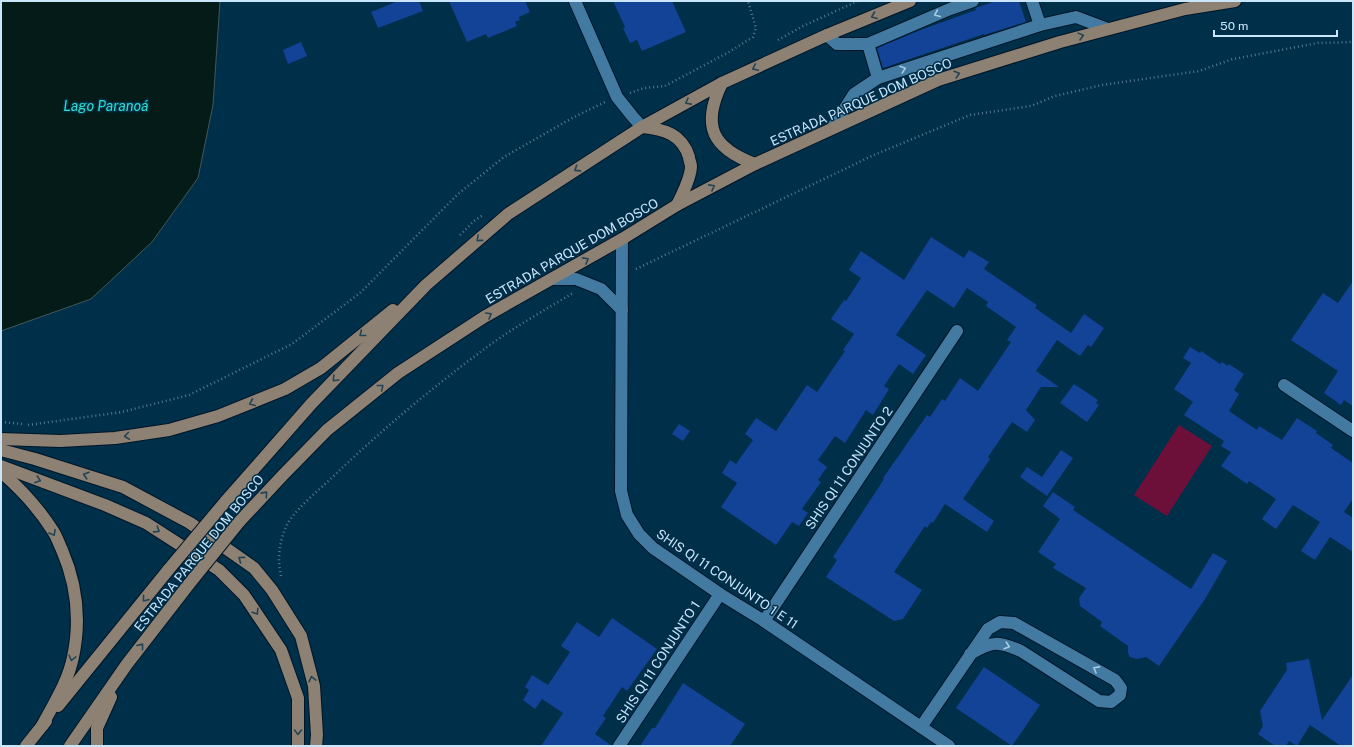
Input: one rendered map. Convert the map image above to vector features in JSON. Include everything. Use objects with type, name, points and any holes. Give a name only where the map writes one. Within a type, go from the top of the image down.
[{"type":"main road","name":"ESTRADA PARQUE DOM BOSCO","points":[[26,746],[169,569],[225,502],[312,403],[426,285],[508,214],[642,127],[722,83],[827,35],[910,1]]},
{"type":"main road","name":"ESTRADA PARQUE DOM BOSCO","points":[[70,746],[127,664],[189,584],[239,522],[282,474],[326,430],[398,372],[484,317],[622,239],[677,205],[755,164],[938,80],[1060,42],[1108,29],[1185,9],[1235,1]]},
{"type":"main road","points":[[722,83],[715,97],[711,115],[714,133],[724,148],[739,158],[755,164]]},
{"type":"main road","points":[[642,127],[658,129],[669,133],[680,140],[686,150],[691,166],[688,180],[677,205]]},
{"type":"main road","points":[[1,439],[60,441],[115,438],[169,430],[218,416],[285,389],[322,368],[365,332],[426,285]]},
{"type":"main road","points":[[1,450],[35,458],[123,487],[190,522],[254,568],[272,590],[301,636],[314,686],[317,735],[316,746]]},
{"type":"main road","points":[[1,466],[105,505],[146,523],[218,570],[244,595],[281,650],[298,698],[298,746]]},
{"type":"main road","points":[[1,472],[21,489],[54,532],[73,584],[77,606],[77,628],[73,659],[62,688],[42,726]]},
{"type":"main road","points":[[97,746],[96,728],[127,664]]},
{"type":"street","points":[[575,1],[617,97],[642,127]]},
{"type":"street","points":[[827,35],[837,44],[868,44],[950,9],[973,1]]},
{"type":"street","points":[[1032,1],[1040,25]]},
{"type":"street","points":[[833,127],[854,94],[878,78],[1040,25],[1076,17],[1108,29]]},
{"type":"street","points":[[868,44],[878,78]]},
{"type":"street","name":"SHIS QI 11 CONJUNTO 1 E 11","points":[[622,239],[621,491],[627,515],[639,534],[653,548],[720,594],[764,621],[949,746]]},
{"type":"street","points":[[552,279],[576,279],[602,289],[622,310]]},
{"type":"street","name":"SHIS QI 11 CONJUNTO 2","points":[[764,621],[957,331]]},
{"type":"street","points":[[1284,385],[1353,431]]},
{"type":"street","name":"SHIS QI 11 CONJUNTO 1","points":[[619,746],[720,594]]},
{"type":"street","points":[[921,727],[970,654],[988,629],[1000,622],[1014,623],[1114,680],[1121,688],[1120,695],[1111,702],[1099,701],[1021,651],[1009,646],[997,643],[987,645],[970,654]]},
{"type":"path","points":[[1,422],[28,425],[122,412],[189,396],[292,344],[360,293],[458,194],[504,157],[574,117],[617,97],[644,88],[665,86],[729,52],[753,37],[756,28],[748,1]]},
{"type":"path","points":[[622,266],[636,269],[874,155],[970,115],[1030,106],[1055,96],[1102,85],[1199,71],[1233,59],[1318,43],[1353,42]]},
{"type":"path","points":[[283,582],[280,576],[278,564],[283,532],[291,518],[304,504],[351,460],[424,396],[484,349],[531,318],[589,284]]},
{"type":"shaded area","points":[[1179,425],[1212,446],[1167,516],[1134,495]]},
{"type":"water","name":"Lago Paranoá","points":[[1,1],[220,1],[213,105],[198,178],[152,242],[91,299],[1,331]]},
{"type":"building","points":[[398,1],[419,1],[423,11],[378,28],[371,12]]},
{"type":"building","points":[[449,1],[525,1],[530,12],[519,17],[520,20],[515,22],[517,26],[488,38],[486,34],[467,42]]},
{"type":"building","points":[[613,1],[672,1],[686,32],[642,51],[637,40],[630,43],[623,28],[625,27]]},
{"type":"building","points":[[996,1],[1019,1],[1026,22],[984,34],[883,68],[877,48],[923,29],[976,10],[975,8]]},
{"type":"building","points":[[301,42],[307,56],[288,64],[283,50]]},
{"type":"building","points":[[931,237],[964,258],[969,250],[989,262],[984,269],[1037,305],[1035,308],[1071,333],[1084,314],[1104,328],[1091,347],[1088,345],[1080,356],[1057,340],[1036,371],[1059,387],[1041,387],[1026,410],[1035,420],[1027,432],[1012,422],[988,457],[990,459],[963,499],[994,521],[987,532],[945,504],[933,523],[931,522],[927,528],[925,526],[894,572],[922,590],[903,619],[894,621],[826,577],[837,560],[833,557],[884,479],[883,478],[927,415],[930,417],[942,399],[945,401],[960,378],[978,391],[1011,342],[1007,340],[1016,327],[986,306],[988,302],[967,288],[954,308],[927,290],[896,335],[926,355],[913,374],[899,364],[884,386],[889,389],[873,415],[866,410],[845,443],[835,436],[818,460],[827,467],[818,480],[821,482],[802,509],[808,513],[799,526],[792,522],[776,545],[721,507],[737,483],[722,473],[730,460],[736,464],[753,440],[745,434],[756,418],[776,431],[807,385],[817,392],[845,351],[843,350],[854,334],[831,319],[844,300],[846,301],[861,278],[849,270],[861,251],[904,280]]},
{"type":"building","points":[[1353,281],[1353,406],[1344,400],[1341,405],[1324,393],[1338,371],[1291,340],[1323,293],[1338,303]]},
{"type":"building","points":[[1190,347],[1200,353],[1201,351],[1220,364],[1222,362],[1228,366],[1229,364],[1244,374],[1234,390],[1239,394],[1229,411],[1257,430],[1259,426],[1282,440],[1297,418],[1317,431],[1316,433],[1333,445],[1331,448],[1353,463],[1353,499],[1344,512],[1353,518],[1353,552],[1330,537],[1315,560],[1301,551],[1320,522],[1293,505],[1276,529],[1262,519],[1276,499],[1249,481],[1247,484],[1221,466],[1231,452],[1221,446],[1224,441],[1184,415],[1193,402],[1174,389],[1191,363],[1183,358]]},
{"type":"building","points":[[1074,384],[1098,400],[1096,403],[1099,405],[1087,422],[1060,403]]},
{"type":"building","points":[[679,424],[690,431],[683,441],[672,434]]},
{"type":"building","points":[[1061,450],[1073,458],[1047,496],[1020,477],[1027,467],[1042,477]]},
{"type":"building","points":[[1053,492],[1075,507],[1073,510],[1191,589],[1213,553],[1227,561],[1205,599],[1159,666],[1146,657],[1137,659],[1130,657],[1128,653],[1128,646],[1100,626],[1102,622],[1080,606],[1079,598],[1086,588],[1053,568],[1056,564],[1038,552],[1060,519],[1043,506]]},
{"type":"building","points":[[612,618],[657,649],[627,691],[622,687],[603,716],[606,718],[595,734],[612,746],[541,746],[563,713],[542,699],[535,709],[523,700],[529,690],[525,687],[532,675],[548,685],[570,652],[561,646],[577,622],[599,637]]},
{"type":"building","points":[[1309,659],[1322,720],[1353,675],[1353,746],[1341,746],[1310,725],[1297,746],[1289,741],[1286,746],[1275,746],[1258,734],[1263,726],[1260,711],[1287,670],[1286,663]]},
{"type":"building","points":[[984,667],[1040,705],[1012,746],[956,708]]},
{"type":"building","points":[[683,683],[745,724],[730,746],[640,746],[652,728],[655,728]]}]
